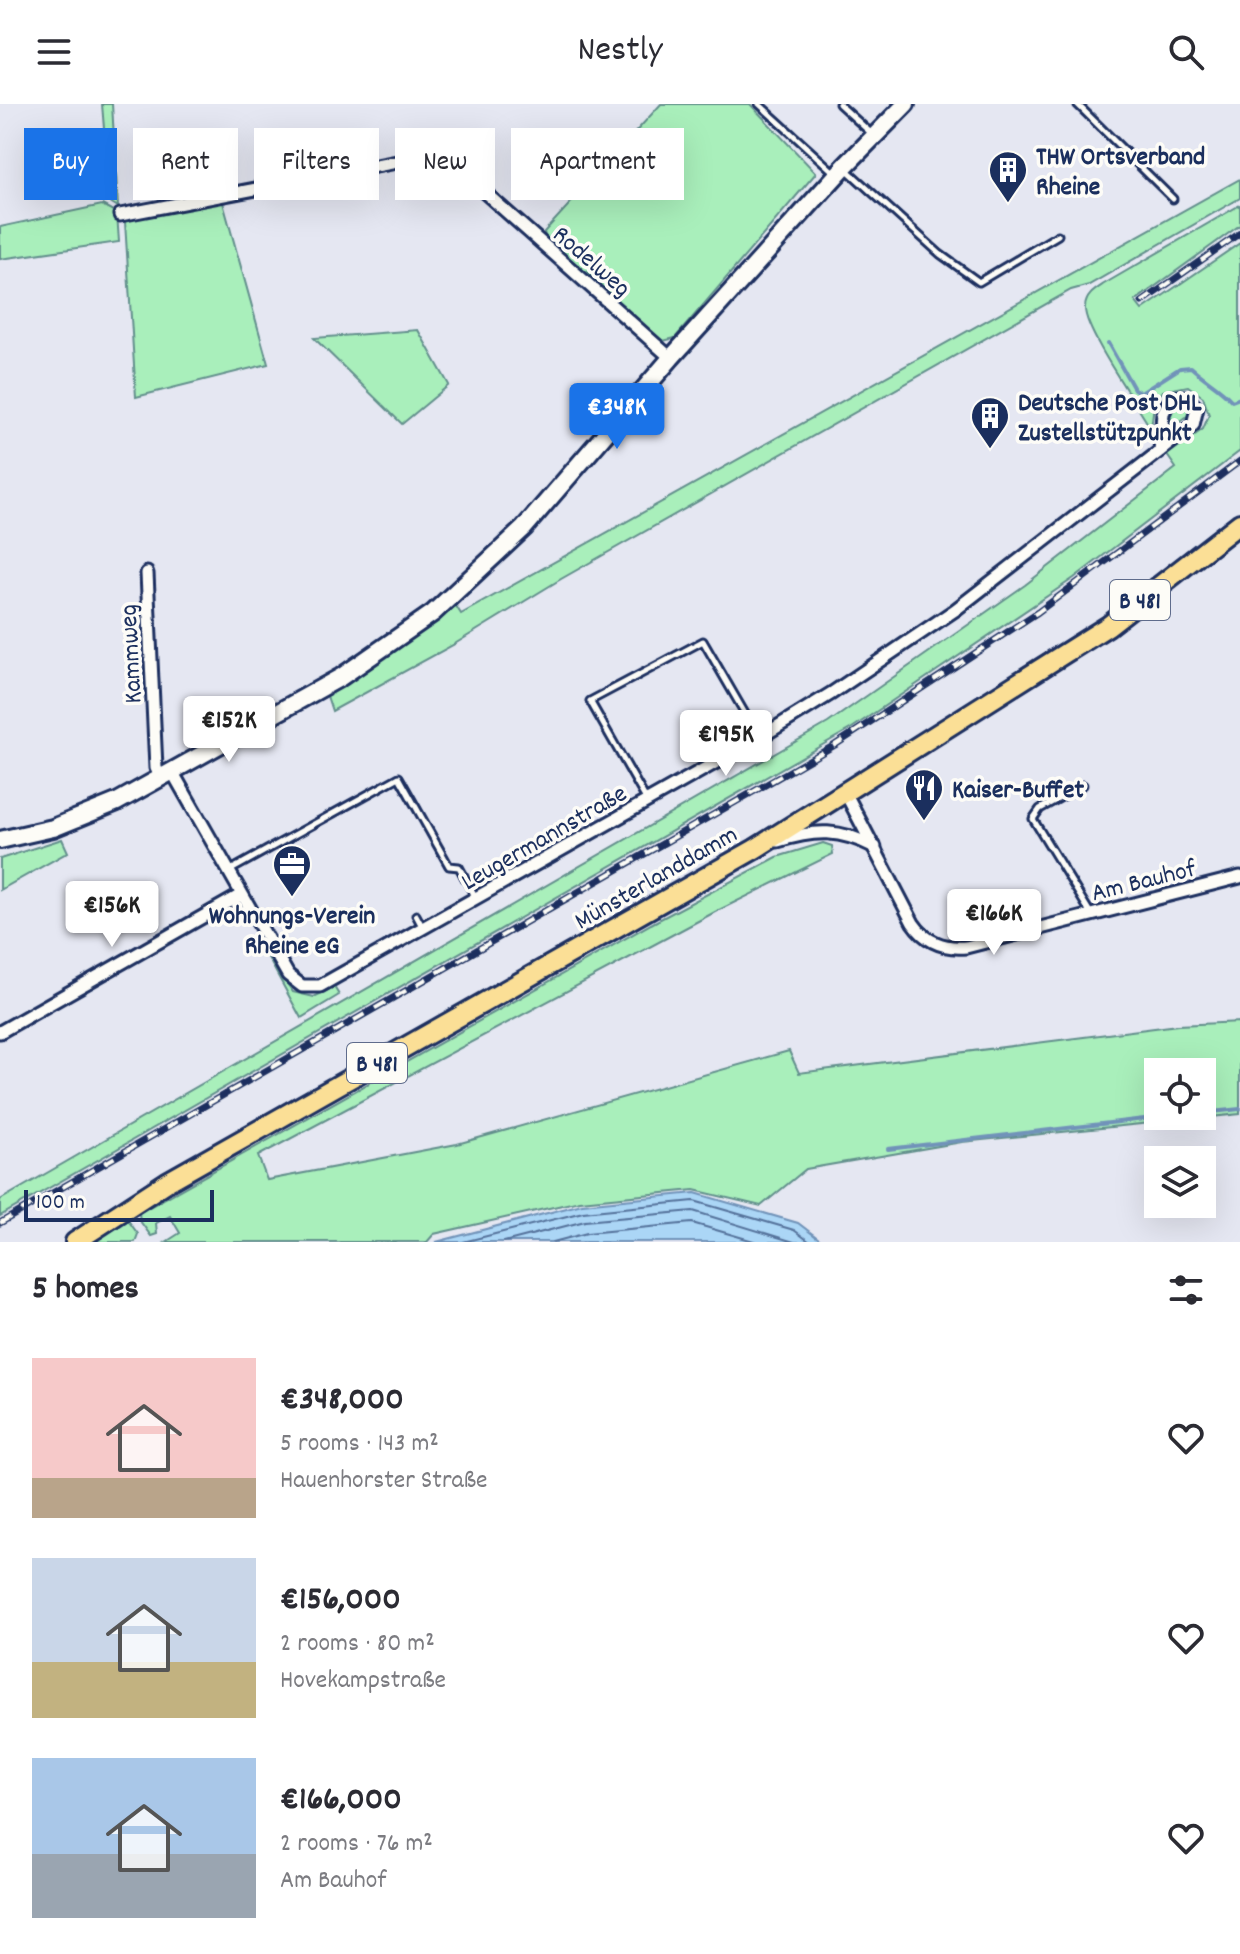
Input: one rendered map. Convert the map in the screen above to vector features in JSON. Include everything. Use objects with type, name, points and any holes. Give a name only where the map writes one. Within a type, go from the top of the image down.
[{"type":"main road","name":"Münsterlanddamm","points":[[75,1242],[167,1182],[755,849],[1108,626],[1240,523]]},
{"type":"street","points":[[0,840],[53,828],[117,802],[167,776],[341,677],[433,613],[524,528],[671,358],[840,171],[906,104]]},
{"type":"street","name":"Rodelweg","points":[[120,215],[423,157],[454,165],[671,358]]},
{"type":"street","name":"Leugermannstraße","points":[[167,776],[228,871],[288,975],[311,988],[333,980],[759,738],[955,610],[1160,451],[1193,425],[1197,408],[1186,397],[1171,398],[1166,405],[1160,451]]},
{"type":"street","name":"Kammweg","points":[[147,573],[156,768],[167,776]]},
{"type":"street","name":"Am Bauhof","points":[[845,792],[913,923],[936,944],[966,947],[1240,877]]},
{"type":"street","points":[[755,849],[804,833],[830,830],[851,835],[875,847]]},
{"type":"street","points":[[0,1032],[241,895]]},
{"type":"lane","points":[[759,104],[940,254],[979,282],[1058,235]]},
{"type":"lane","points":[[839,104],[876,137]]},
{"type":"lane","points":[[1077,104],[1173,199]]},
{"type":"lane","points":[[647,802],[590,701],[703,641],[759,738]]},
{"type":"lane","points":[[228,871],[399,777],[449,866],[459,867],[477,899]]},
{"type":"lane","points":[[1083,785],[1040,809],[1033,819],[1091,915]]},
{"type":"lane","points":[[416,915],[424,929]]},
{"type":"green space","points":[[102,104],[112,104],[113,128],[104,128]]},
{"type":"green space","points":[[661,104],[750,104],[816,173],[675,338],[659,342],[624,307],[601,291],[546,240],[544,232],[573,200],[684,200],[684,128],[639,128]]},
{"type":"green space","points":[[1240,179],[1240,198],[1089,285],[1071,290],[561,579],[453,645],[332,711],[327,696],[456,606],[461,614]]},
{"type":"green space","points":[[222,200],[268,364],[136,397],[125,222],[129,215]]},
{"type":"green space","points":[[102,205],[117,213],[119,242],[0,259],[0,227]]},
{"type":"green space","points":[[1240,205],[1240,225],[1135,301],[1142,310],[1240,243],[1240,451],[1074,578],[852,728],[0,1216],[0,1200],[828,723],[1025,585],[1176,468],[1167,455],[1203,429],[1209,415],[1203,397],[1188,386],[1163,391],[1154,404],[1151,429],[1112,368],[1093,332],[1085,307],[1087,299],[1104,284]]},
{"type":"green space","points":[[418,330],[449,385],[402,424],[314,338]]},
{"type":"green space","points":[[1179,404],[1187,406],[1190,414],[1173,427],[1170,424],[1172,409]]},
{"type":"green space","points":[[62,839],[68,852],[0,890],[0,859]]},
{"type":"green space","points":[[823,843],[832,846],[833,854],[715,912],[258,1156],[267,1180],[457,1144],[789,1051],[799,1073],[1178,1025],[1240,1022],[1240,1114],[1216,1116],[1216,1058],[1144,1058],[1144,1124],[962,1142],[806,1169],[761,1206],[694,1190],[580,1201],[434,1234],[427,1242],[166,1242],[180,1233],[170,1216],[156,1223],[157,1234],[151,1236],[140,1221],[139,1213],[651,924],[777,857]]},
{"type":"green space","points":[[266,954],[293,992],[314,997],[334,987],[339,995],[301,1018]]},
{"type":"green space","points":[[127,1219],[138,1234],[135,1242],[86,1242]]},
{"type":"water","points":[[695,1193],[798,1223],[823,1242],[436,1242],[582,1204]]},
{"type":"waterway","points":[[1108,343],[1134,389],[1141,393],[1180,368],[1191,367],[1232,401],[1240,398]]},
{"type":"waterway","points":[[1216,1112],[1240,1109]]},
{"type":"waterway","points":[[888,1149],[1144,1119]]},
{"type":"railway","points":[[1142,302],[1240,233]]},
{"type":"railway","points":[[0,1223],[835,745],[1038,612],[1240,461]]},
{"type":"place","name":"THW Ortsverband Rheine","points":[[1008,204]]},
{"type":"place","name":"Deutsche Post DHL Zustellstützpunkt","points":[[990,450]]},
{"type":"place","name":"Kaiser-Buffet","points":[[924,822]]},
{"type":"place","name":"Wohnungs-Verein Rheine eG","points":[[292,898]]}]
